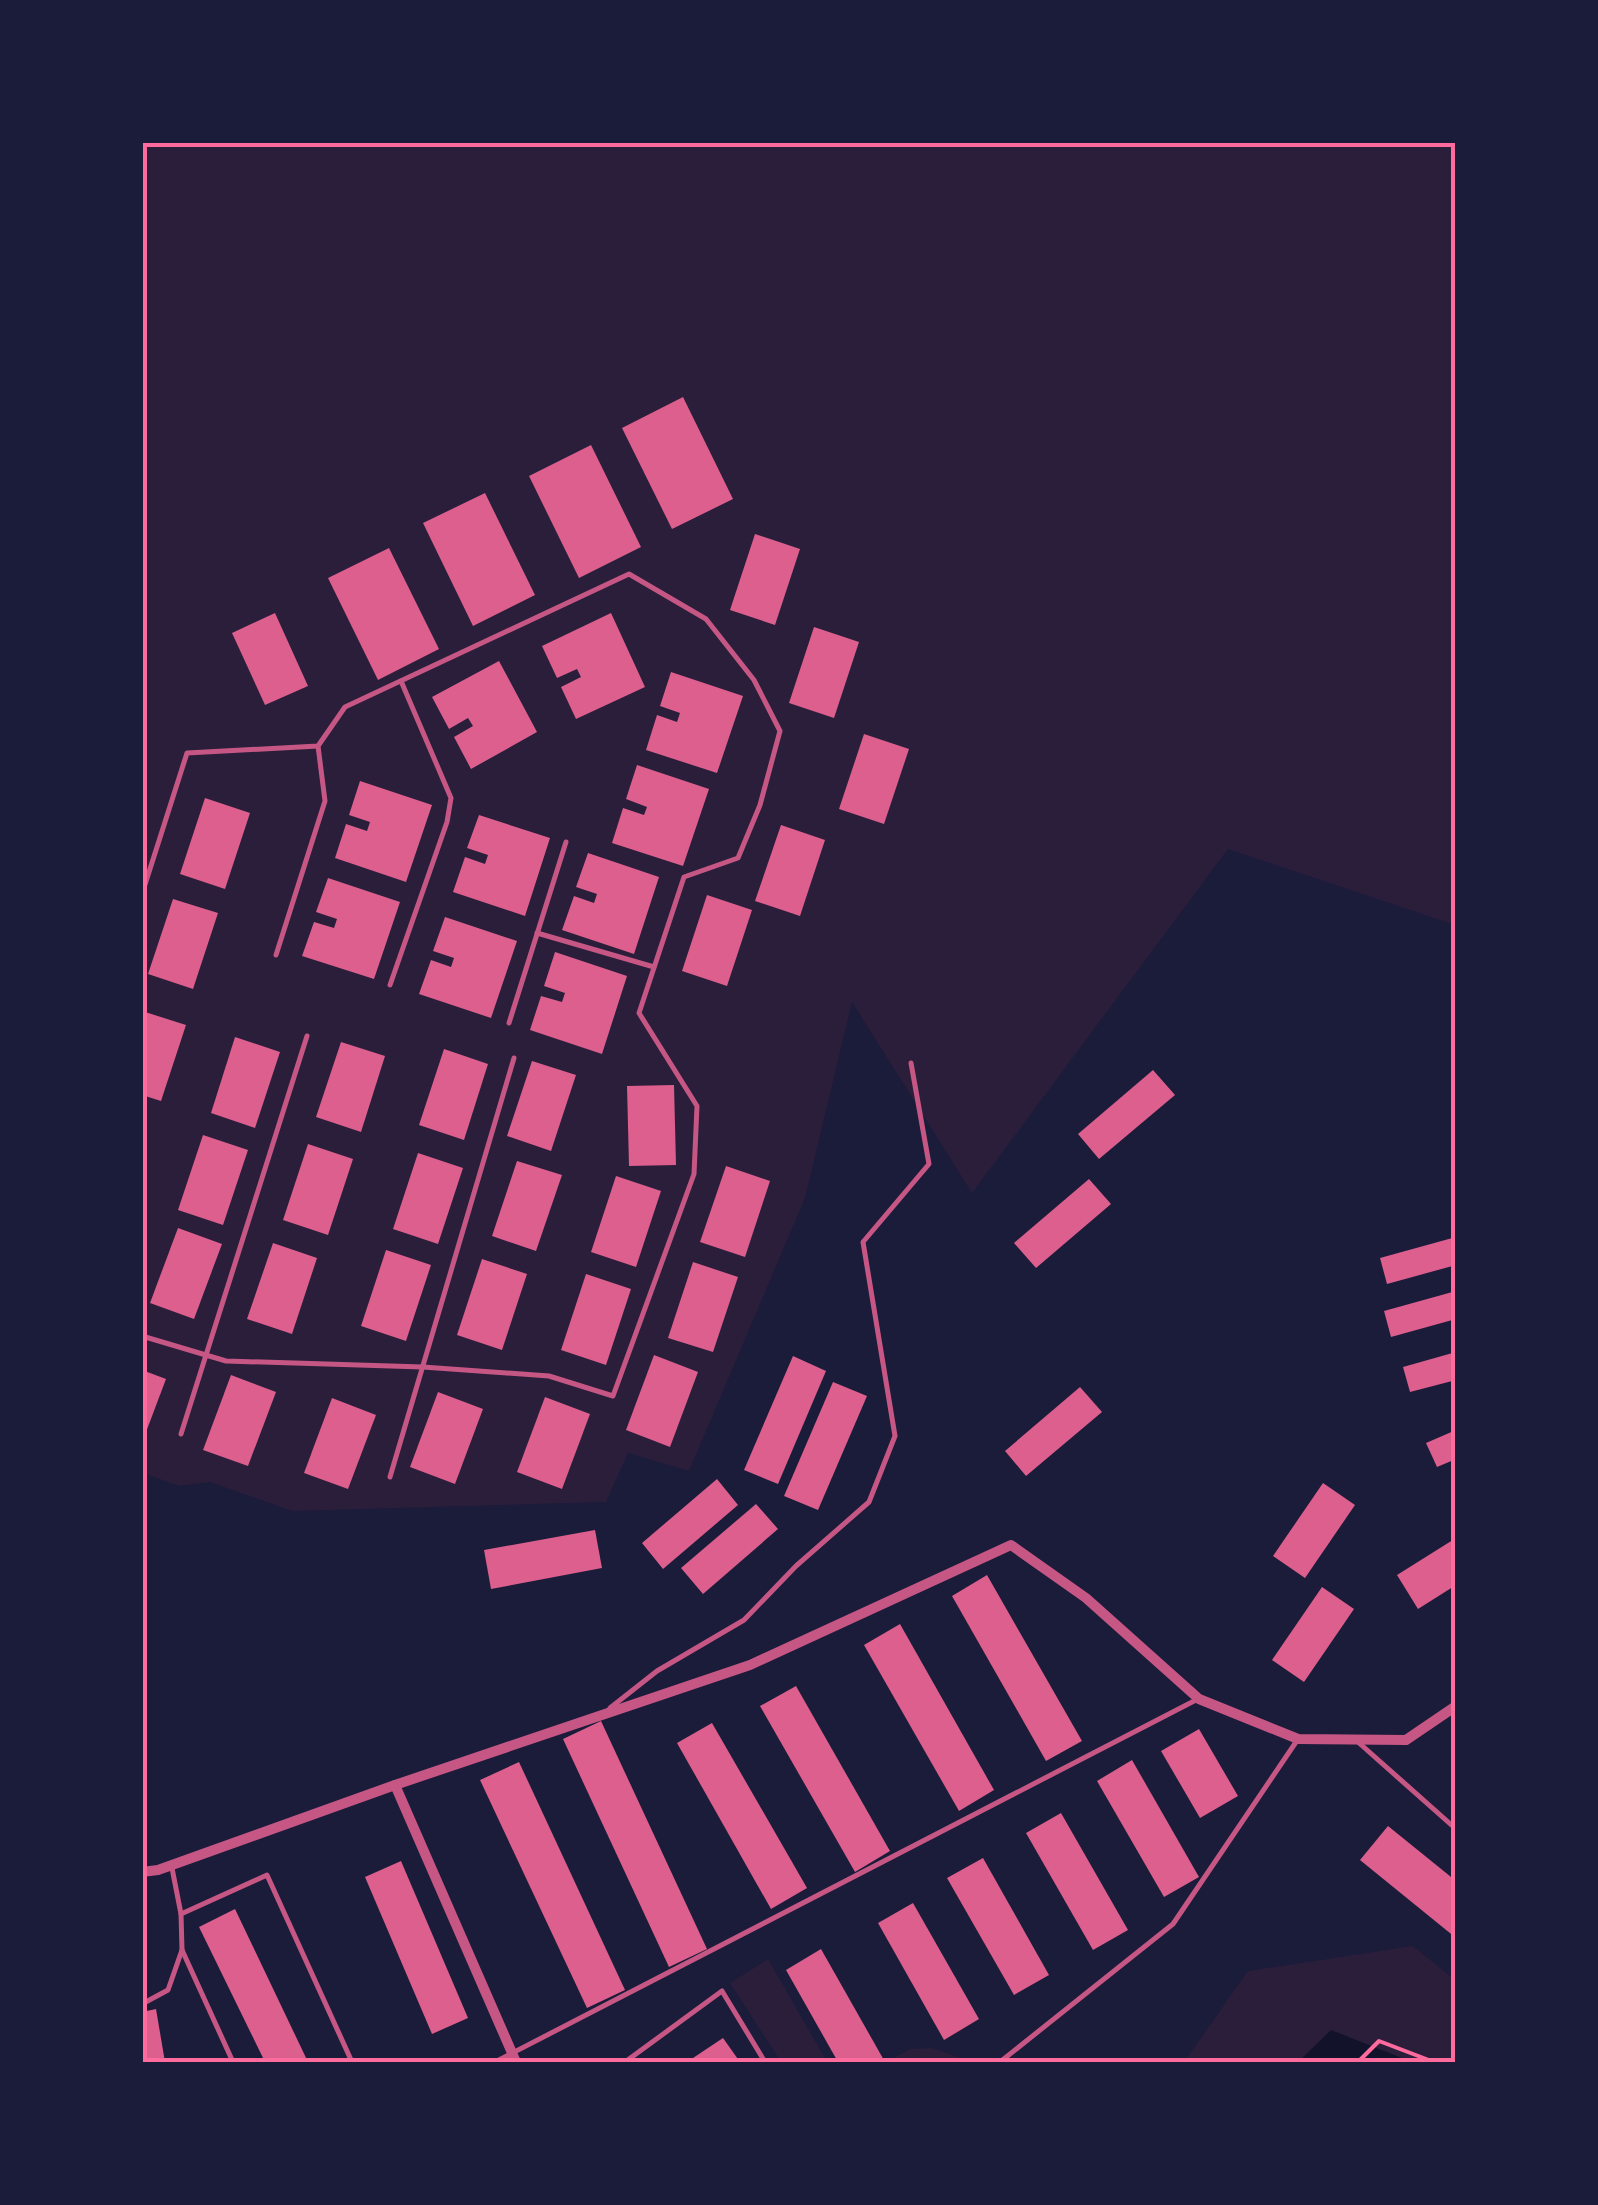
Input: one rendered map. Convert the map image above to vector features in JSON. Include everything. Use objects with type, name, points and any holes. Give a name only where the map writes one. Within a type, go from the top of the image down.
[{"type":"street","points":[[142,1872],[171,1866],[395,1785],[750,1666],[1011,1546],[1086,1598],[1199,1699],[1298,1739],[1406,1740],[1456,1706]]},
{"type":"street","points":[[395,1785],[514,2059]]},
{"type":"lane","points":[[142,1336],[226,1361],[423,1366],[549,1376],[613,1396],[694,1174],[697,1106],[639,1014],[684,877],[738,858],[760,805],[780,731],[754,680],[706,619],[629,574],[345,707],[318,746],[325,801],[276,955]]},
{"type":"lane","points":[[390,985],[451,798],[401,681]]},
{"type":"lane","points":[[142,894],[187,753],[318,746]]},
{"type":"lane","points":[[509,1023],[566,842]]},
{"type":"lane","points":[[538,933],[654,967]]},
{"type":"lane","points":[[180,1434],[307,1036]]},
{"type":"lane","points":[[390,1477],[514,1058]]},
{"type":"lane","points":[[599,1716],[657,1671],[744,1620],[796,1566],[869,1502],[894,1436],[864,1242],[929,1164],[910,1063]]},
{"type":"lane","points":[[495,2062],[514,2059],[1199,1699]]},
{"type":"lane","points":[[1000,2062],[1174,1924],[1298,1739]]},
{"type":"lane","points":[[1356,1740],[1456,1829]]},
{"type":"lane","points":[[142,2004],[168,1990],[182,1950],[181,1914],[171,1866]]},
{"type":"lane","points":[[181,1914],[267,1875],[352,2062]]},
{"type":"lane","points":[[182,1950],[233,2062]]},
{"type":"lane","points":[[624,2062],[722,1992],[765,2062]]},
{"type":"path","points":[[1358,2062],[1378,2041],[1434,2062]]},
{"type":"shaded area","points":[[143,143],[1455,143],[1455,925],[1228,849],[972,1193],[852,1002],[805,1198],[689,1471],[628,1453],[606,1502],[292,1511],[210,1482],[179,1486],[143,1473]]},
{"type":"shaded area","points":[[1413,1946],[1455,1980],[1455,2062],[1184,2062],[1248,1971]]},
{"type":"shaded area","points":[[768,1959],[827,2062],[781,2062],[730,1983]]},
{"type":"shaded area","points":[[1331,2030],[1412,2062],[1298,2062]]},
{"type":"shaded area","points":[[932,2048],[972,2062],[886,2062],[910,2049]]},
{"type":"building","points":[[683,397],[733,499],[672,529],[622,428]]},
{"type":"building","points":[[591,445],[641,547],[579,578],[529,476]]},
{"type":"building","points":[[485,493],[535,595],[473,626],[423,523]]},
{"type":"building","points":[[755,534],[800,549],[775,625],[730,610]]},
{"type":"building","points":[[389,548],[439,649],[378,680],[328,578]]},
{"type":"building","points":[[275,613],[308,686],[265,705],[232,633]]},
{"type":"building","points":[[611,613],[645,687],[576,719],[561,687],[581,677],[577,669],[557,678],[542,646]]},
{"type":"building","points":[[814,627],[859,642],[834,718],[789,703]]},
{"type":"building","points":[[499,661],[537,732],[471,769],[454,737],[473,726],[468,718],[449,729],[432,697]]},
{"type":"building","points":[[671,672],[743,696],[717,773],[646,750],[657,715],[677,722],[680,713],[660,706]]},
{"type":"building","points":[[864,734],[909,749],[884,824],[839,809]]},
{"type":"building","points":[[637,765],[709,789],[683,866],[612,843],[623,808],[644,815],[647,807],[626,799]]},
{"type":"building","points":[[360,781],[432,805],[406,882],[335,858],[346,824],[367,831],[370,822],[349,815]]},
{"type":"building","points":[[205,798],[250,813],[225,889],[180,874]]},
{"type":"building","points":[[479,815],[550,838],[525,916],[453,892],[465,857],[485,864],[488,855],[467,848]]},
{"type":"building","points":[[781,825],[825,840],[800,916],[755,901]]},
{"type":"building","points":[[588,853],[659,877],[634,954],[562,930],[574,896],[594,903],[597,894],[576,887]]},
{"type":"building","points":[[328,878],[400,902],[374,979],[302,956],[314,922],[334,928],[337,919],[316,912]]},
{"type":"building","points":[[707,895],[752,910],[727,986],[682,971]]},
{"type":"building","points":[[173,899],[218,913],[193,989],[148,974]]},
{"type":"building","points":[[445,917],[517,941],[491,1018],[419,994],[431,960],[451,967],[454,958],[433,951]]},
{"type":"building","points":[[555,952],[627,976],[602,1054],[530,1030],[541,996],[562,1002],[565,993],[544,986]]},
{"type":"building","points":[[142,1011],[186,1025],[161,1101],[142,1095]]},
{"type":"building","points":[[235,1037],[280,1052],[255,1128],[211,1113]]},
{"type":"building","points":[[341,1042],[385,1056],[361,1132],[316,1117]]},
{"type":"building","points":[[444,1049],[488,1064],[464,1140],[419,1125]]},
{"type":"building","points":[[532,1061],[576,1075],[551,1151],[507,1136]]},
{"type":"building","points":[[1153,1070],[1175,1095],[1099,1159],[1078,1134]]},
{"type":"building","points":[[674,1085],[676,1165],[629,1166],[627,1086]]},
{"type":"building","points":[[203,1135],[248,1150],[223,1225],[178,1210]]},
{"type":"building","points":[[308,1144],[353,1159],[328,1235],[283,1220]]},
{"type":"building","points":[[418,1153],[463,1168],[438,1244],[393,1229]]},
{"type":"building","points":[[517,1161],[562,1175],[536,1251],[492,1236]]},
{"type":"building","points":[[726,1166],[770,1181],[745,1257],[700,1242]]},
{"type":"building","points":[[616,1176],[661,1191],[636,1267],[591,1252]]},
{"type":"building","points":[[1089,1179],[1111,1204],[1036,1268],[1014,1243]]},
{"type":"building","points":[[178,1228],[222,1244],[194,1319],[150,1303]]},
{"type":"building","points":[[1456,1237],[1456,1265],[1387,1284],[1380,1258]]},
{"type":"building","points":[[273,1243],[317,1258],[292,1334],[247,1319]]},
{"type":"building","points":[[386,1250],[431,1265],[406,1341],[361,1326]]},
{"type":"building","points":[[482,1259],[527,1274],[502,1350],[457,1335]]},
{"type":"building","points":[[693,1262],[738,1277],[713,1352],[668,1338]]},
{"type":"building","points":[[586,1274],[631,1289],[606,1365],[561,1350]]},
{"type":"building","points":[[1456,1291],[1456,1319],[1391,1337],[1384,1311]]},
{"type":"building","points":[[1456,1352],[1456,1380],[1410,1392],[1403,1367]]},
{"type":"building","points":[[654,1355],[698,1372],[670,1447],[626,1430]]},
{"type":"building","points":[[793,1356],[826,1371],[778,1484],[744,1470]]},
{"type":"building","points":[[142,1370],[166,1379],[143,1440],[142,1440]]},
{"type":"building","points":[[231,1375],[276,1392],[248,1466],[203,1450]]},
{"type":"building","points":[[833,1382],[867,1396],[818,1510],[784,1496]]},
{"type":"building","points":[[1080,1387],[1102,1412],[1026,1476],[1005,1451]]},
{"type":"building","points":[[438,1392],[483,1409],[455,1484],[410,1467]]},
{"type":"building","points":[[545,1397],[590,1414],[562,1489],[517,1472]]},
{"type":"building","points":[[332,1398],[376,1415],[348,1489],[304,1473]]},
{"type":"building","points":[[1456,1430],[1456,1459],[1437,1467],[1426,1443]]},
{"type":"building","points":[[717,1479],[738,1505],[663,1569],[642,1543]]},
{"type":"building","points":[[1323,1483],[1355,1505],[1305,1578],[1273,1556]]},
{"type":"building","points":[[756,1504],[778,1529],[703,1594],[681,1568]]},
{"type":"building","points":[[595,1530],[602,1568],[491,1589],[484,1550]]},
{"type":"building","points":[[1456,1538],[1456,1585],[1418,1609],[1397,1575]]},
{"type":"building","points":[[987,1575],[1082,1741],[1046,1761],[952,1596]]},
{"type":"building","points":[[1322,1587],[1354,1609],[1304,1682],[1272,1660]]},
{"type":"building","points":[[900,1624],[994,1790],[959,1811],[864,1645]]},
{"type":"building","points":[[796,1686],[890,1851],[855,1872],[760,1706]]},
{"type":"building","points":[[601,1721],[707,1949],[669,1967],[563,1739]]},
{"type":"building","points":[[712,1723],[807,1888],[771,1909],[677,1743]]},
{"type":"building","points":[[1199,1729],[1238,1796],[1200,1818],[1161,1751]]},
{"type":"building","points":[[1132,1760],[1199,1877],[1164,1897],[1097,1781]]},
{"type":"building","points":[[519,1762],[625,1990],[587,2008],[480,1780]]},
{"type":"building","points":[[1061,1813],[1128,1930],[1093,1950],[1026,1833]]},
{"type":"building","points":[[1388,1826],[1456,1881],[1456,1938],[1360,1860]]},
{"type":"building","points":[[983,1858],[1049,1975],[1014,1995],[947,1878]]},
{"type":"building","points":[[401,1861],[468,2018],[432,2034],[365,1877]]},
{"type":"building","points":[[913,1903],[979,2019],[944,2040],[878,1923]]},
{"type":"building","points":[[235,1909],[308,2062],[265,2062],[199,1927]]},
{"type":"building","points":[[821,1949],[885,2062],[838,2062],[786,1970]]},
{"type":"building","points":[[156,2009],[165,2062],[142,2062],[142,2012]]},
{"type":"building","points":[[723,2038],[740,2062],[687,2062]]}]
